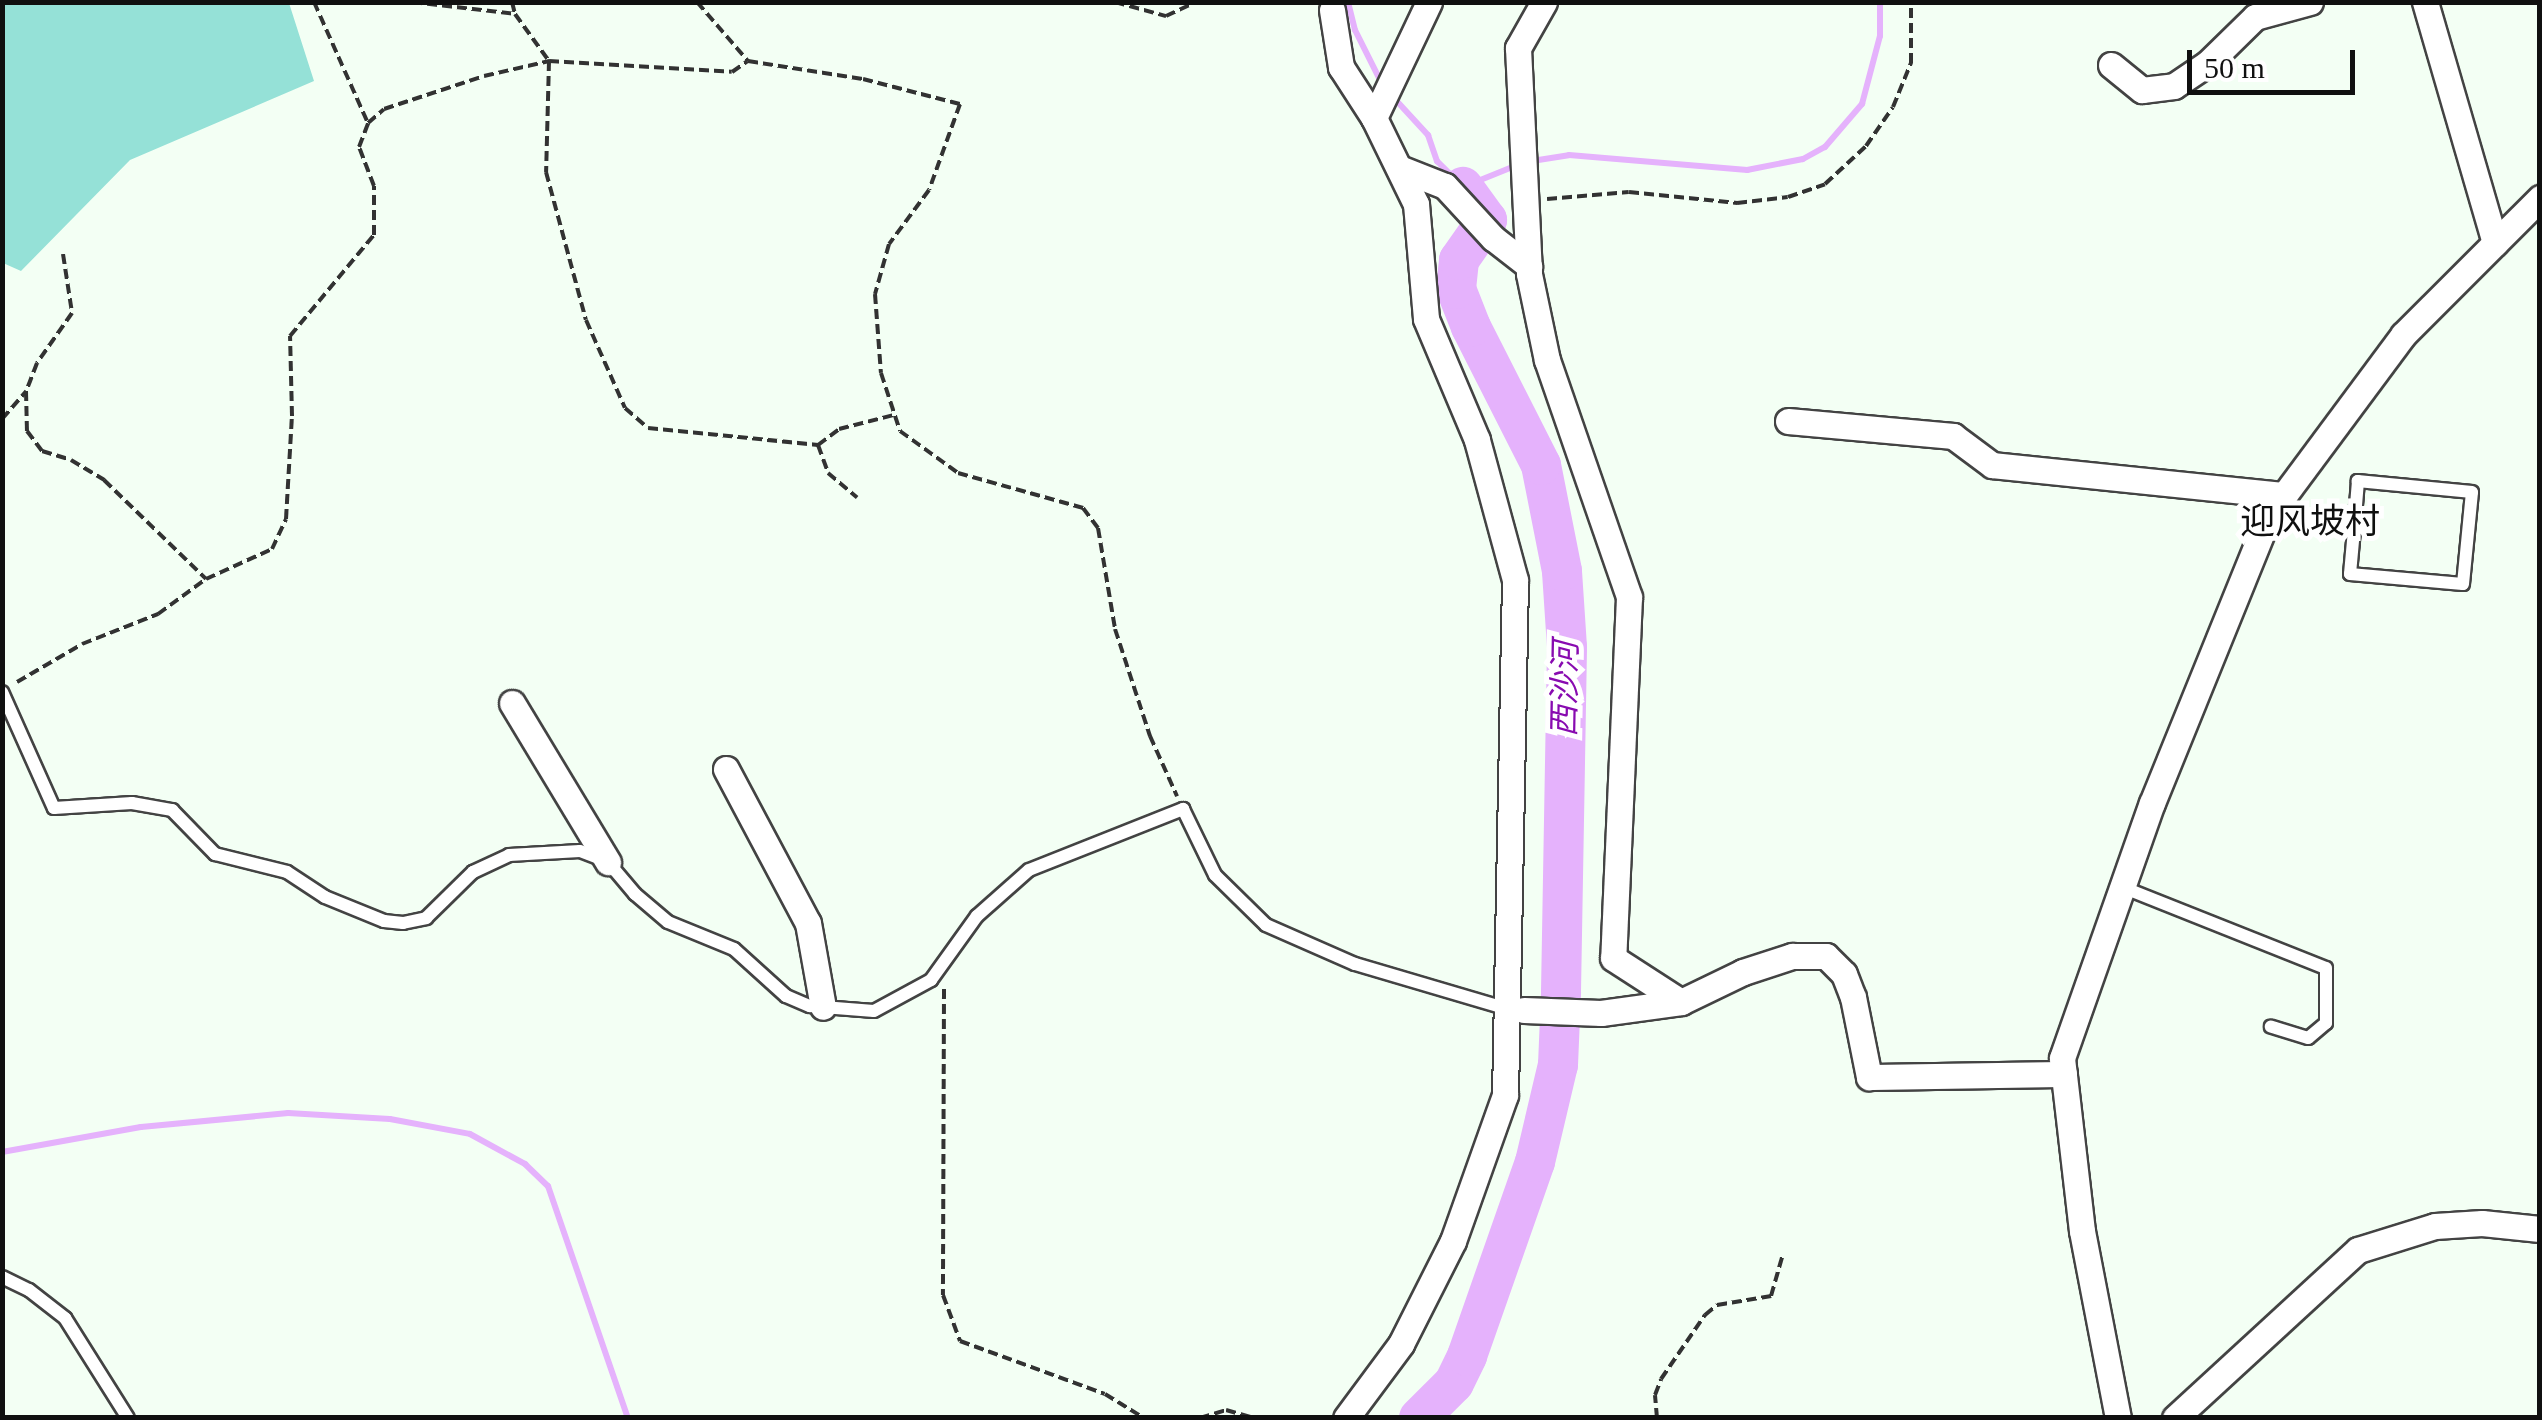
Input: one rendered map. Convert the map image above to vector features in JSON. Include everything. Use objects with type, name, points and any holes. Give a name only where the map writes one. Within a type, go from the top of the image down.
[{"type":"street","points":[[1374,118],[1429,2]]},
{"type":"street","points":[[1544,2],[1518,48],[1529,266],[1547,360],[1629,596],[1613,958],[1681,1002]]},
{"type":"street","points":[[2110,65],[2142,90],[2174,86],[2207,64],[2254,17],[2310,2]]},
{"type":"street","points":[[2425,2],[2494,243]]},
{"type":"street","points":[[1332,10],[1342,67],[1374,118],[1416,204],[1426,319],[1478,440],[1515,580],[1516,1010],[1506,1095],[1453,1241],[1400,1344],[1346,1416]]},
{"type":"street","points":[[1399,168],[1445,186],[1493,238],[1529,266]]},
{"type":"street","points":[[2118,1418],[2082,1231],[2062,1058],[2122,888],[2268,517],[2402,334],[2540,198]]},
{"type":"street","points":[[1788,422],[1953,436],[1992,465],[2284,495]]},
{"type":"street","points":[[512,703],[608,862]]},
{"type":"street","points":[[726,769],[808,924],[823,1007]]},
{"type":"street","points":[[1516,1010],[1601,1013],[1681,1002],[1776,961],[1826,956],[1844,974],[1853,997],[1869,1077],[2064,1074]]},
{"type":"street","points":[[2175,1418],[2358,1250],[2435,1226],[2482,1223],[2540,1229]]},
{"type":"lane","points":[[2358,482],[2472,492],[2463,584],[2350,574],[2354,530],[2358,482]]},
{"type":"lane","points":[[2268,517],[2354,530]]},
{"type":"lane","points":[[2,691],[54,808],[132,803],[172,810],[215,854],[287,872],[325,896],[384,921],[418,922],[472,872],[509,855],[572,850],[608,862],[635,894],[668,922],[734,949],[786,996],[823,1007],[874,1011],[931,980],[977,916],[1030,870],[1183,810],[1215,876],[1266,926],[1355,964],[1516,1010]]},
{"type":"lane","points":[[2122,888],[2326,968],[2326,1023],[2308,1038],[2271,1028]]},
{"type":"lane","points":[[2,1277],[29,1290],[65,1318],[128,1418]]},
{"type":"path","points":[[314,2],[368,124]]},
{"type":"path","points":[[412,2],[514,14]]},
{"type":"path","points":[[512,2],[514,14],[550,60],[546,172],[586,320],[625,408],[648,428],[818,445],[839,429],[894,415]]},
{"type":"path","points":[[697,2],[748,61],[863,79],[960,104],[929,190],[889,244],[875,294],[881,374],[900,431],[958,472],[1082,508],[1098,528],[1115,629],[1150,736],[1183,810]]},
{"type":"path","points":[[1115,2],[1166,16],[1196,2]]},
{"type":"path","points":[[1527,201],[1628,192],[1737,203],[1788,197],[1824,184],[1866,146],[1893,107],[1911,62],[1910,2]]},
{"type":"path","points":[[2,691],[82,644],[158,614],[206,579],[272,550],[286,520],[292,416],[290,336],[374,235],[374,186],[359,147],[368,124],[384,109],[484,76],[550,60],[732,72],[748,61]]},
{"type":"path","points":[[63,254],[72,312],[36,363],[26,391],[27,431],[42,450],[70,460],[104,480],[206,579]]},
{"type":"path","points":[[2,418],[26,391]]},
{"type":"path","points":[[818,445],[828,474],[857,497]]},
{"type":"path","points":[[944,962],[943,1295],[960,1342],[1106,1394],[1144,1418]]},
{"type":"path","points":[[1657,1418],[1655,1395],[1661,1379],[1704,1315],[1717,1305],[1770,1296],[1783,1254]]},
{"type":"path","points":[[1200,1418],[1226,1410],[1254,1418]]},
{"type":"shaded area","points":[[2,3],[289,3],[314,81],[130,160],[21,271],[3,263]]},
{"type":"waterway","name":"西沙河","points":[[1348,2],[1355,30],[1382,84]]},
{"type":"waterway","points":[[1532,161],[1569,155],[1747,170],[1803,159],[1825,147],[1862,104],[1880,36],[1880,2]]},
{"type":"waterway","name":"西沙河","points":[[1393,97],[1428,135],[1437,161],[1463,187],[1515,166]]},
{"type":"waterway","name":"西沙河","points":[[1419,1418],[1454,1383],[1467,1356],[1535,1162],[1558,1065],[1561,992],[1567,647],[1562,571],[1541,465],[1471,327],[1456,289],[1459,260],[1487,220],[1463,187]]},
{"type":"waterway","points":[[2,1152],[141,1127],[288,1113],[390,1119],[470,1134],[525,1164],[548,1186],[628,1418]]},
{"type":"district","name":"迎风坡村","points":[[2310,522]]}]
